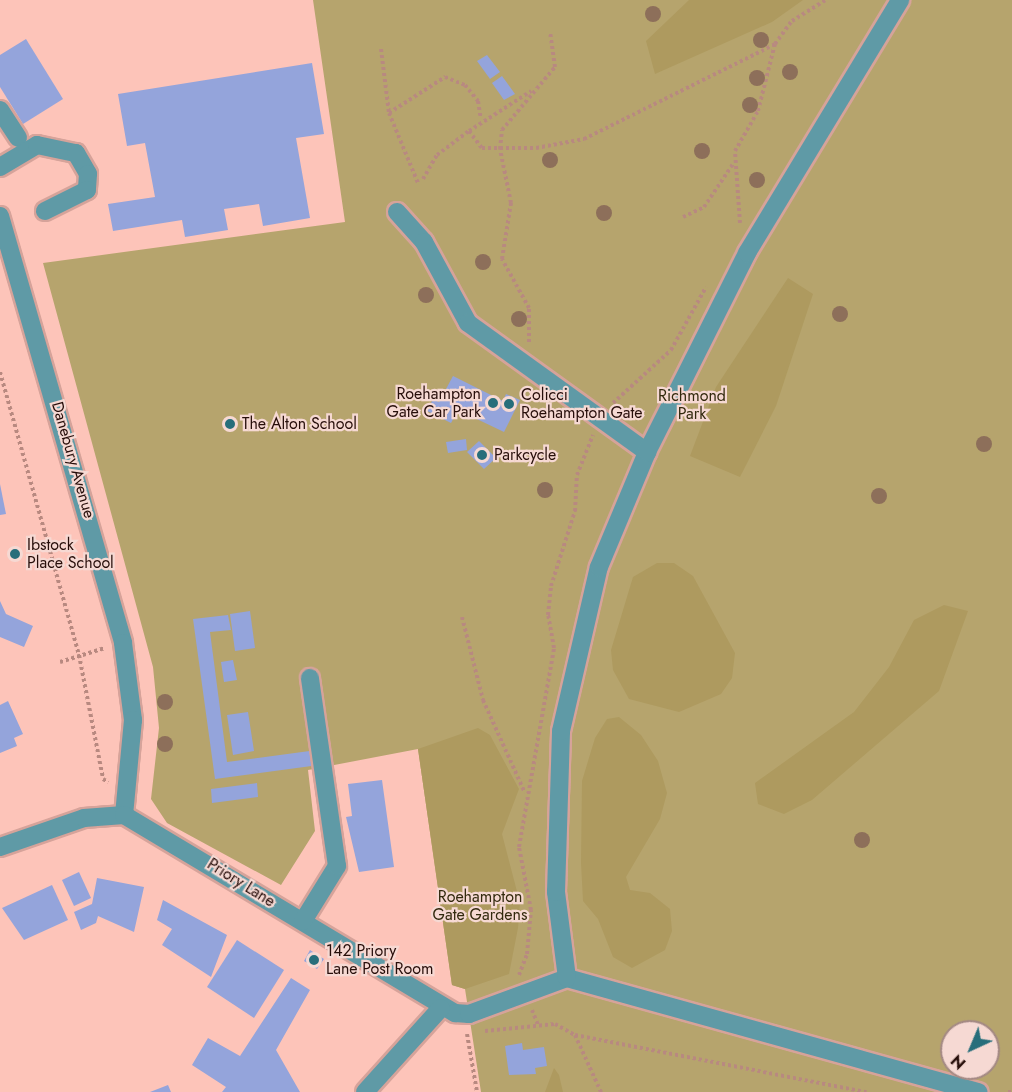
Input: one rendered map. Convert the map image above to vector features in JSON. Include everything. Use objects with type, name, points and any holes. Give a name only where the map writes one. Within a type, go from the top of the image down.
[{"type":"street","points":[[900,0],[747,253],[647,452],[599,567],[561,731],[556,892],[567,978],[978,1092]]},
{"type":"street","points":[[0,110],[18,138]]},
{"type":"street","points":[[0,167],[36,145],[76,153],[88,174],[87,190],[45,211]]},
{"type":"street","points":[[397,212],[424,242],[468,323],[647,452]]},
{"type":"street","name":"Danebury Avenue","points":[[0,216],[123,642],[133,710],[124,815]]},
{"type":"street","points":[[303,921],[337,866],[310,678]]},
{"type":"street","points":[[0,848],[84,818],[124,815]]},
{"type":"street","name":"Priory Lane","points":[[124,815],[303,921],[441,1008],[470,1014],[567,978]]},
{"type":"street","points":[[364,1092],[441,1008]]},
{"type":"path","points":[[423,179],[437,155],[481,119],[531,90],[555,67],[550,32]]},
{"type":"path","points":[[469,131],[482,148],[500,149],[584,139],[775,44]]},
{"type":"path","points":[[381,50],[389,113],[418,183]]},
{"type":"path","points":[[389,113],[445,76],[465,86],[478,101],[481,119]]},
{"type":"path","points":[[530,366],[529,308],[502,259],[511,202],[500,149],[502,130],[522,111],[531,90]]},
{"type":"path","points":[[683,218],[704,207],[733,164]]},
{"type":"path","points":[[0,372],[79,655],[103,780],[125,790]]},
{"type":"path","points":[[462,617],[483,700],[525,793]]},
{"type":"path","points":[[60,662],[123,642]]},
{"type":"path","points":[[519,975],[527,954]]},
{"type":"path","points":[[534,1013],[539,1027]]},
{"type":"path","points":[[477,1092],[470,1032],[555,1024],[575,1035],[866,1092]]},
{"type":"path","points":[[575,1035],[601,1092]]},
{"type":"green space","name":"Richmond Park","points":[[313,0],[1012,0],[1012,1092],[481,1092],[465,989],[452,985],[418,749],[308,770],[315,831],[281,885],[167,823],[151,799],[159,728],[153,667],[43,263],[345,222]]},
{"type":"green space","points":[[689,0],[803,0],[772,22],[655,74],[646,41]]},
{"type":"green space","points":[[788,278],[813,294],[776,406],[740,477],[690,456],[716,387]]},
{"type":"green space","points":[[657,563],[674,563],[693,576],[735,653],[732,678],[721,694],[679,712],[629,699],[613,670],[611,650],[633,577]]},
{"type":"green space","points":[[944,605],[968,611],[939,691],[812,800],[784,814],[758,804],[755,783],[854,712],[889,667],[914,620]]},
{"type":"green space","points":[[619,717],[641,735],[658,761],[667,793],[660,819],[626,877],[630,890],[650,893],[670,909],[672,931],[665,950],[632,968],[613,957],[598,919],[583,901],[581,863],[582,781],[595,738],[607,719]]},
{"type":"green space","name":"Roehampton Gate Gardens","points":[[478,728],[490,735],[519,789],[502,834],[520,903],[518,928],[509,974],[465,989],[452,985],[418,749]]},
{"type":"green space","points":[[554,1068],[559,1075],[563,1092],[545,1092]]},
{"type":"building","points":[[26,39],[63,99],[23,124],[0,87],[0,55]]},
{"type":"building","points":[[487,55],[500,72],[490,79],[477,61]]},
{"type":"building","points":[[312,63],[324,134],[296,138],[310,218],[263,226],[259,204],[224,209],[228,230],[185,237],[182,220],[113,231],[108,204],[155,197],[145,143],[127,146],[118,94]]},
{"type":"building","points":[[502,76],[515,94],[504,100],[492,83]]},
{"type":"building","points":[[453,376],[503,401],[506,394],[520,400],[504,432],[458,410],[451,423],[427,411],[433,399],[439,402]]},
{"type":"building","points":[[466,439],[467,450],[448,453],[446,442]]},
{"type":"building","name":"Parkcycle","points":[[479,441],[496,458],[484,469],[467,452]]},
{"type":"building","points":[[0,484],[6,514],[0,515]]},
{"type":"building","points":[[0,601],[6,614],[33,626],[24,647],[0,637]]},
{"type":"building","points":[[250,611],[255,648],[235,651],[230,614]]},
{"type":"building","points":[[228,615],[231,630],[210,632],[227,762],[317,750],[319,765],[215,779],[193,619]]},
{"type":"building","points":[[233,660],[237,680],[224,682],[221,662]]},
{"type":"building","points":[[8,701],[23,734],[14,738],[17,746],[0,753],[0,705]]},
{"type":"building","points":[[248,712],[254,751],[233,755],[227,715]]},
{"type":"building","points":[[382,780],[394,867],[359,872],[346,817],[352,816],[348,784]]},
{"type":"building","points":[[257,783],[258,797],[212,803],[211,789]]},
{"type":"building","points":[[79,872],[91,898],[74,906],[62,880]]},
{"type":"building","points":[[97,878],[144,887],[134,932],[98,916],[96,923],[81,930],[74,912],[92,904]]},
{"type":"building","points":[[52,885],[68,920],[24,940],[2,908]]},
{"type":"building","points":[[163,900],[227,935],[211,977],[162,945],[172,929],[157,920]]},
{"type":"building","points":[[237,940],[284,970],[254,1018],[207,987]]},
{"type":"building","name":"142 Priory Lane Post Room","points":[[310,950],[324,959],[317,969],[304,961]]},
{"type":"building","points":[[291,978],[310,990],[276,1050],[300,1092],[222,1092],[226,1087],[192,1065],[208,1038],[240,1056]]},
{"type":"building","points":[[522,1043],[523,1050],[544,1047],[547,1066],[535,1068],[536,1074],[509,1075],[505,1046]]},
{"type":"building","points":[[168,1085],[171,1092],[150,1092]]},
{"type":"place","name":"Roehampton Gate Car Park","points":[[493,403]]},
{"type":"place","name":"Colicci Roehampton Gate","points":[[509,404]]},
{"type":"place","name":"The Alton School","points":[[230,424]]},
{"type":"place","name":"Parkcycle","points":[[482,455]]},
{"type":"place","name":"Ibstock Place School","points":[[15,554]]},
{"type":"place","name":"142 Priory Lane Post Room","points":[[314,960]]}]
